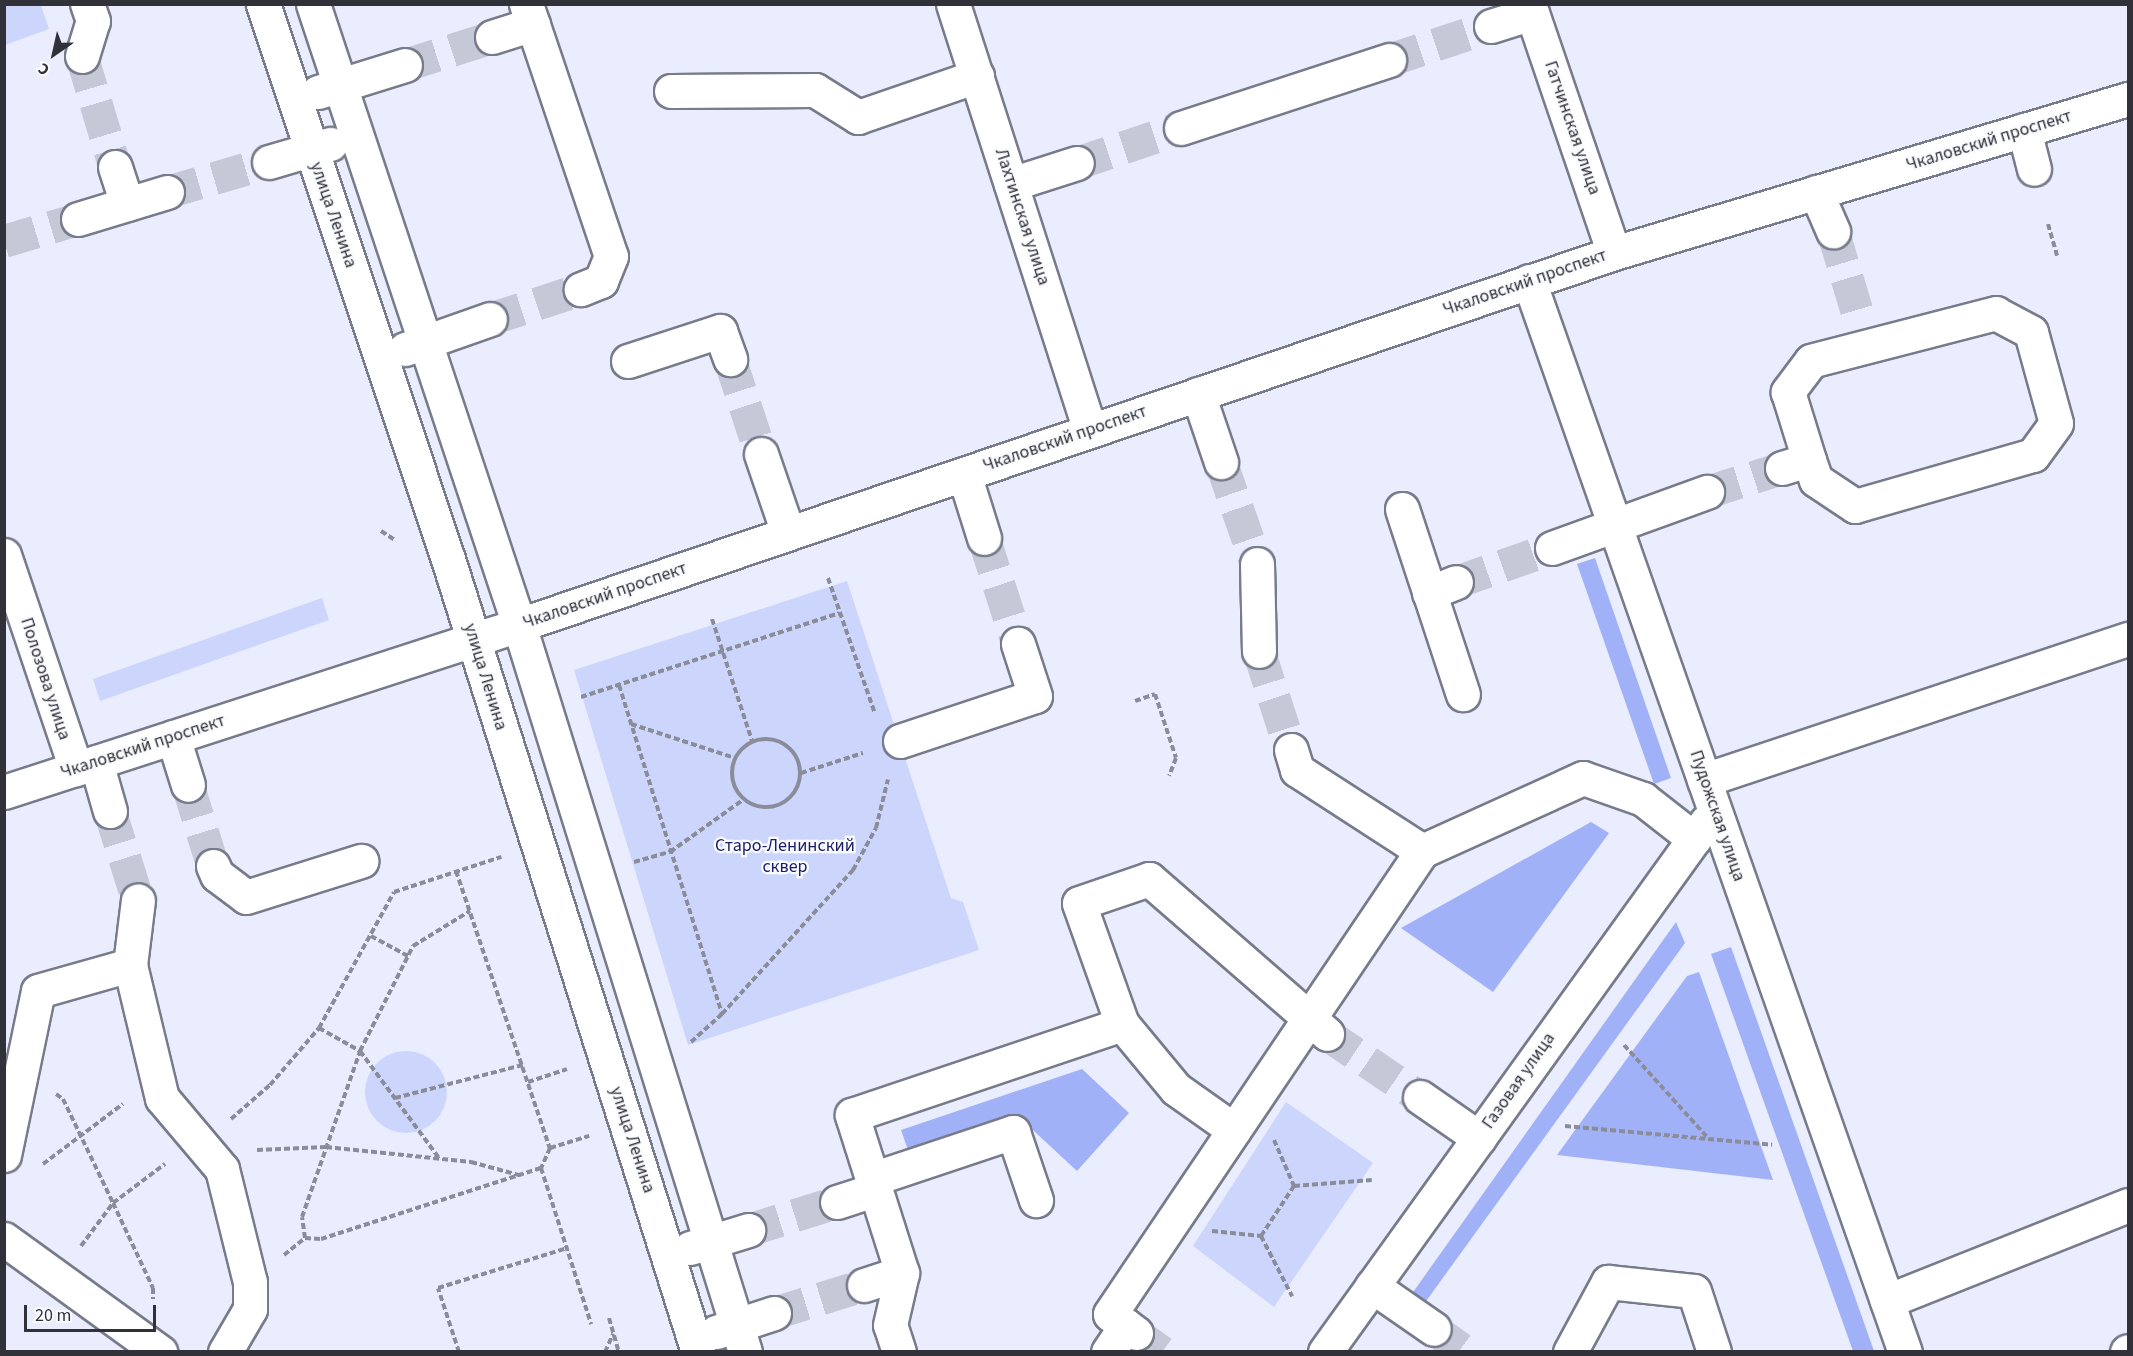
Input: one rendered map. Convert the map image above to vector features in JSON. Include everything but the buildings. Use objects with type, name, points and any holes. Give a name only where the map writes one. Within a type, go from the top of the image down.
[{"type":"street","points":[[82,56],[93,21],[87,4]]},
{"type":"street","name":"улица Ленина","points":[[263,4],[474,640],[696,1345]]},
{"type":"street","points":[[313,4],[519,625],[741,1338]]},
{"type":"street","name":"Лахтинская улица","points":[[953,4],[1090,431]]},
{"type":"street","points":[[1491,26],[1531,9]]},
{"type":"street","name":"Гатчинская улица","points":[[1531,9],[1614,252]]},
{"type":"street","points":[[492,37],[530,14],[611,256],[601,281],[581,289]]},
{"type":"street","points":[[1181,128],[1389,60]]},
{"type":"street","points":[[294,99],[405,65]]},
{"type":"street","points":[[671,91],[815,90],[858,117],[977,76]]},
{"type":"street","name":"Чкаловский проспект","points":[[4,792],[519,625],[1614,252],[2128,99]]},
{"type":"street","points":[[2024,130],[2034,169]]},
{"type":"street","points":[[269,162],[356,136]]},
{"type":"street","points":[[1011,184],[1077,163]]},
{"type":"street","points":[[115,167],[127,204]]},
{"type":"street","points":[[78,219],[167,192]]},
{"type":"street","points":[[1816,192],[1833,231]]},
{"type":"street","name":"Пудожская улица","points":[[1529,281],[1905,1352]]},
{"type":"street","points":[[1996,312],[2031,332],[2056,423],[2033,455],[1855,506],[1795,464],[1788,392],[1811,361],[1864,334],[1996,312]]},
{"type":"street","points":[[380,357],[490,320]]},
{"type":"street","points":[[628,362],[720,331],[730,359]]},
{"type":"street","points":[[1198,394],[1221,462]]},
{"type":"street","points":[[761,454],[788,533]]},
{"type":"street","points":[[964,474],[984,538]]},
{"type":"street","points":[[1552,548],[1707,492]]},
{"type":"street","points":[[1402,509],[1443,587],[1463,694]]},
{"type":"street","name":"Полозова улица","points":[[4,555],[86,766],[110,811]]},
{"type":"street","points":[[1257,564],[1259,651]]},
{"type":"street","points":[[1704,780],[2128,639]]},
{"type":"street","points":[[893,743],[1035,696],[1018,644]]},
{"type":"street","points":[[172,737],[188,785]]},
{"type":"street","points":[[1291,750],[1297,770],[1422,851]]},
{"type":"street","points":[[1123,1336],[1110,1314],[1256,1097],[1317,1027],[1422,851],[1583,778],[1643,799],[1694,839]]},
{"type":"street","name":"Газовая улица","points":[[1325,1352],[1715,811]]},
{"type":"street","points":[[213,866],[216,875],[246,897],[361,861]]},
{"type":"street","points":[[1234,1130],[1176,1089],[1122,1024],[1079,903],[1149,879],[1317,1027]]},
{"type":"street","points":[[138,900],[130,965],[162,1098],[222,1169],[250,1282],[250,1309],[225,1352]]},
{"type":"street","points":[[4,1155],[38,991],[130,965]]},
{"type":"street","points":[[899,1352],[890,1325],[902,1273],[852,1115],[1122,1024]]},
{"type":"street","points":[[1420,1097],[1479,1138]]},
{"type":"street","points":[[837,1202],[873,1185],[1013,1132],[1036,1200]]},
{"type":"street","points":[[1887,1301],[2128,1205]]},
{"type":"street","points":[[668,1255],[748,1230]]},
{"type":"street","points":[[4,1239],[158,1350]]},
{"type":"street","points":[[864,1285],[902,1273]]},
{"type":"street","points":[[1570,1352],[1608,1282],[1694,1291],[1714,1352]]},
{"type":"street","points":[[1372,1286],[1434,1329]]},
{"type":"street","points":[[696,1345],[741,1338],[774,1313]]},
{"type":"path","points":[[2048,224],[2057,256]]},
{"type":"path","points":[[381,531],[395,540]]},
{"type":"path","points":[[688,1045],[722,1014],[853,870],[876,828],[888,780],[893,743],[839,613],[828,578]]},
{"type":"path","points":[[572,700],[839,613]]},
{"type":"path","points":[[712,619],[752,741]]},
{"type":"path","points":[[619,685],[722,1014]]},
{"type":"path","points":[[1135,701],[1155,694],[1176,759],[1169,776]]},
{"type":"path","points":[[631,724],[735,758]]},
{"type":"path","points":[[763,738],[785,744],[794,751],[801,773],[794,794],[775,807],[764,807],[744,799],[733,780],[735,758],[752,741],[763,738]]},
{"type":"path","points":[[801,773],[893,743]]},
{"type":"path","points":[[626,864],[670,852],[744,799]]},
{"type":"path","points":[[57,1278],[113,1203],[197,1140],[235,1116],[270,1085],[319,1028],[394,892],[506,855]]},
{"type":"path","points":[[456,872],[550,1149],[541,1168],[591,1324]]},
{"type":"path","points":[[305,1238],[302,1217],[360,1051],[413,946],[470,911]]},
{"type":"path","points":[[371,936],[408,956]]},
{"type":"path","points":[[319,1028],[360,1051],[439,1159]]},
{"type":"path","points":[[1624,1046],[1709,1139]]},
{"type":"path","points":[[395,1098],[523,1065]]},
{"type":"path","points":[[528,1082],[572,1068]]},
{"type":"path","points":[[21,1071],[63,1099],[153,1288],[158,1350]]},
{"type":"path","points":[[36,1170],[121,1105],[159,1087]]},
{"type":"path","points":[[1256,1097],[1294,1186]]},
{"type":"path","points":[[1566,1126],[1772,1145]]},
{"type":"path","points":[[550,1149],[594,1135]]},
{"type":"path","points":[[197,1140],[244,1150],[326,1147],[439,1159],[519,1175]]},
{"type":"path","points":[[250,1282],[305,1238],[321,1239],[541,1168]]},
{"type":"path","points":[[1294,1186],[1372,1180]]},
{"type":"path","points":[[1261,1236],[1294,1186]]},
{"type":"path","points":[[1168,1227],[1261,1236]]},
{"type":"path","points":[[1261,1236],[1292,1296]]},
{"type":"path","points":[[459,1352],[438,1288],[567,1248]]},
{"type":"path","points":[[609,1318],[619,1352]]},
{"type":"path","points":[[605,1352],[614,1333]]},
{"type":"green space","points":[[4,5],[41,5],[49,29],[5,45]]},
{"type":"green space","name":"Старо-Ленинский сквер","points":[[847,581],[951,898],[963,902],[979,950],[688,1045],[574,670]]},
{"type":"green space","points":[[322,598],[329,620],[100,701],[93,679]]},
{"type":"green space","points":[[406,1051],[422,1054],[435,1063],[444,1076],[447,1092],[444,1108],[435,1121],[422,1130],[406,1133],[390,1130],[377,1121],[368,1108],[365,1092],[368,1076],[377,1063],[390,1054]]},
{"type":"green space","points":[[1286,1102],[1373,1163],[1274,1307],[1193,1246]]},
{"type":"shaded area","points":[[1595,558],[1671,778],[1654,784],[1577,564]]},
{"type":"shaded area","points":[[1591,822],[1609,833],[1493,992],[1401,928]]},
{"type":"shaded area","points":[[1676,922],[1685,943],[1424,1304],[1411,1295]]},
{"type":"shaded area","points":[[1731,947],[1874,1351],[1853,1351],[1711,954]]},
{"type":"shaded area","points":[[1699,972],[1773,1180],[1557,1155],[1687,976]]},
{"type":"shaded area","points":[[1082,1069],[1129,1113],[1077,1171],[1021,1119],[910,1156],[901,1130]]},
{"type":"tunnel","points":[[1389,60],[1491,26]]},
{"type":"tunnel","points":[[405,65],[492,37]]},
{"type":"tunnel","points":[[82,56],[115,167]]},
{"type":"tunnel","points":[[1077,163],[1181,128]]},
{"type":"tunnel","points":[[167,192],[269,162]]},
{"type":"tunnel","points":[[4,241],[78,219]]},
{"type":"tunnel","points":[[1833,231],[1860,321]]},
{"type":"tunnel","points":[[490,319],[581,289]]},
{"type":"tunnel","points":[[730,359],[761,454]]},
{"type":"tunnel","points":[[1221,462],[1257,564]]},
{"type":"tunnel","points":[[1707,492],[1782,468]]},
{"type":"tunnel","points":[[984,538],[1018,644]]},
{"type":"tunnel","points":[[1456,582],[1552,548]]},
{"type":"tunnel","points":[[1259,651],[1291,750]]},
{"type":"tunnel","points":[[188,785],[213,866]]},
{"type":"tunnel","points":[[110,811],[138,900]]},
{"type":"tunnel","points":[[1327,1034],[1420,1097]]},
{"type":"tunnel","points":[[748,1230],[837,1202]]},
{"type":"tunnel","points":[[774,1313],[864,1285]]},
{"type":"tunnel","points":[[1434,1329],[1466,1352]]},
{"type":"tunnel","points":[[1136,1333],[1162,1352]]}]
